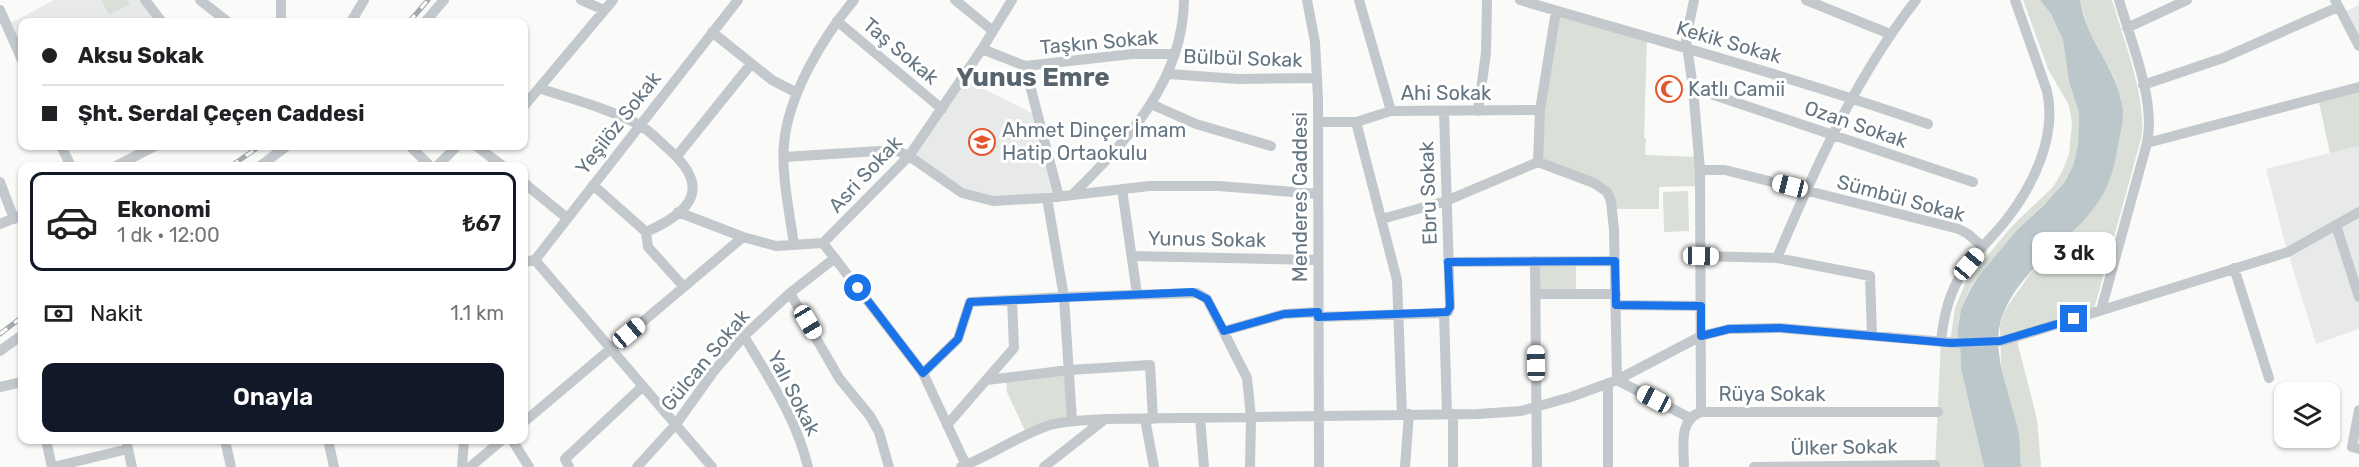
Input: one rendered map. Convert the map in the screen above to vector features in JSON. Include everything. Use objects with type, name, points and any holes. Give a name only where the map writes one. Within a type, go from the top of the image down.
[{"type":"street","points":[[145,0],[159,18]]},
{"type":"street","points":[[200,0],[223,18]]},
{"type":"street","points":[[281,0],[281,18]]},
{"type":"street","points":[[353,18],[364,0]]},
{"type":"street","points":[[428,18],[444,0]]},
{"type":"street","points":[[581,0],[604,10]]},
{"type":"street","points":[[528,101],[613,0]]},
{"type":"street","name":"Yeşilöz Sokak","points":[[535,260],[738,0]]},
{"type":"street","points":[[794,245],[784,157],[785,136],[797,93],[837,21],[854,0]]},
{"type":"street","points":[[955,0],[993,31]]},
{"type":"street","name":"Asri Sokak","points":[[823,243],[909,156],[982,49],[1012,0]]},
{"type":"street","points":[[1073,194],[1106,161],[1151,104],[1168,74],[1175,54],[1182,23],[1184,0]]},
{"type":"street","name":"Menderes Caddesi","points":[[1307,0],[1315,42],[1317,78],[1319,467]]},
{"type":"street","points":[[1359,0],[1391,111]]},
{"type":"street","points":[[1478,111],[1486,53],[1487,0]]},
{"type":"street","name":"Kekik Sokak","points":[[1520,0],[1553,6],[1852,98],[1928,124]]},
{"type":"street","points":[[1694,0],[1686,39],[1700,170],[1701,412]]},
{"type":"street","points":[[1806,0],[1890,34]]},
{"type":"street","points":[[1777,258],[1805,190],[1852,98],[1890,34],[1916,0]]},
{"type":"street","points":[[1941,342],[1947,304],[1952,290],[1964,271],[2020,202],[2031,182],[2044,148],[2049,126],[2050,105],[2047,91],[2015,0]]},
{"type":"street","points":[[2101,310],[2147,143],[2149,119],[2143,85],[2119,0]]},
{"type":"street","points":[[2127,28],[2187,0]]},
{"type":"street","points":[[2143,85],[2223,58],[2337,3],[2359,46]]},
{"type":"street","points":[[1538,162],[1540,111],[1553,6]]},
{"type":"street","points":[[0,10],[18,51]]},
{"type":"street","name":"Taş Sokak","points":[[837,21],[942,109]]},
{"type":"street","points":[[712,32],[772,80],[797,93]]},
{"type":"street","name":"Taşkın Sokak","points":[[982,49],[1025,66],[1132,54],[1175,54]]},
{"type":"street","points":[[677,156],[751,64]]},
{"type":"street","name":"Taşkın Sokak","points":[[1025,66],[1059,197]]},
{"type":"street","name":"Bülbül Sokak","points":[[1168,74],[1238,79],[1317,78]]},
{"type":"street","points":[[2147,143],[2359,87]]},
{"type":"street","points":[[539,88],[640,125],[677,156],[690,174],[694,185],[690,199],[660,226],[646,232]]},
{"type":"street","name":"Ozan Sokak","points":[[1693,88],[1973,183]]},
{"type":"street","points":[[1151,104],[1196,124],[1271,146]]},
{"type":"street","name":"Ahi Sokak","points":[[1318,123],[1356,122],[1391,111],[1540,111]]},
{"type":"street","name":"Ebru Sokak","points":[[1444,111],[1450,307],[1448,312],[1444,313],[1453,467]]},
{"type":"street","points":[[1356,122],[1397,280],[1405,414],[1405,467]]},
{"type":"street","points":[[124,162],[147,150]]},
{"type":"street","points":[[265,162],[282,150]]},
{"type":"street","points":[[414,150],[426,162]]},
{"type":"street","points":[[441,162],[453,150]]},
{"type":"street","points":[[485,150],[498,162]]},
{"type":"street","points":[[784,157],[894,150],[909,156],[949,185],[973,197],[1000,201],[1059,197],[1149,186],[1219,186],[1318,194]]},
{"type":"street","points":[[1382,219],[1446,201],[1538,162],[1586,179],[1606,192],[1612,207],[1616,300],[1608,467]]},
{"type":"street","name":"Sümbül Sokak","points":[[1700,170],[1725,170],[1959,229],[1983,247]]},
{"type":"street","points":[[0,182],[18,217],[0,224]]},
{"type":"street","points":[[593,185],[646,232],[648,247],[684,287]]},
{"type":"street","points":[[528,186],[567,218]]},
{"type":"street","points":[[1122,189],[1137,294]]},
{"type":"street","points":[[1047,198],[1064,297],[1072,421]]},
{"type":"street","points":[[678,212],[743,237],[776,246],[823,243],[923,373],[964,466],[1050,425],[1072,421],[1106,418],[1502,413],[1536,408],[1612,381],[1701,336],[1729,329],[1780,328],[1956,343],[2003,341],[2288,252],[2359,212]]},
{"type":"street","points":[[2336,225],[2359,297]]},
{"type":"street","points":[[528,414],[743,237]]},
{"type":"street","name":"Yunus Sokak","points":[[1132,256],[1318,260]]},
{"type":"street","points":[[1701,256],[1777,258],[1870,276],[1872,336]]},
{"type":"street","name":"Gülcan Sokak","points":[[637,467],[676,424],[714,371],[744,336],[790,293],[835,258]]},
{"type":"street","points":[[528,261],[535,260],[712,467]]},
{"type":"street","points":[[1535,261],[1537,467]]},
{"type":"street","points":[[1448,262],[1615,261]]},
{"type":"street","points":[[2234,268],[2269,378]]},
{"type":"street","points":[[923,373],[958,339],[970,302],[1193,292],[1201,294],[1207,299],[1247,378],[1251,417],[1250,467]]},
{"type":"street","points":[[790,293],[839,378],[870,416],[879,432],[889,467]]},
{"type":"street","points":[[1535,294],[1701,306]]},
{"type":"street","points":[[947,425],[1014,348],[1012,300]]},
{"type":"street","points":[[1224,331],[1284,314],[1444,313]]},
{"type":"street","name":"Yalı Sokak","points":[[744,336],[794,424],[808,467]]},
{"type":"street","points":[[0,351],[18,339]]},
{"type":"street","points":[[987,380],[1069,370],[1150,365],[1149,419],[1154,467]]},
{"type":"street","points":[[1612,381],[1690,418],[1685,428],[1684,467]]},
{"type":"street","points":[[0,387],[18,383]]},
{"type":"street","points":[[569,467],[565,459],[643,386]]},
{"type":"street","points":[[2359,410],[2352,447],[2359,449]]},
{"type":"street","name":"Rüya Sokak","points":[[1690,418],[1701,412],[1938,412]]},
{"type":"street","points":[[1044,467],[1106,418]]},
{"type":"street","points":[[1200,418],[1204,467]]},
{"type":"street","points":[[47,444],[52,467],[127,444],[132,467]]},
{"type":"street","points":[[226,444],[231,467]]},
{"type":"street","points":[[329,444],[334,467]]},
{"type":"street","points":[[462,467],[464,444]]},
{"type":"street","points":[[470,467],[497,444]]},
{"type":"street","points":[[515,444],[529,467]]},
{"type":"street","name":"Ülker Sokak","points":[[1754,467],[1935,465]]},
{"type":"shaded area","points":[[54,0],[145,0],[159,18],[20,18]]},
{"type":"shaded area","points":[[101,0],[128,0],[130,4],[109,15]]},
{"type":"shaded area","points":[[2023,0],[2040,0],[2051,14],[2063,40],[2069,82],[2079,113],[2078,145],[2073,166],[2064,183],[2017,230],[1981,273],[1971,286],[1961,309],[1957,334],[1960,341],[1961,369],[1984,467],[1935,467],[1941,342],[1950,342],[1955,308],[1966,282],[2012,226],[2053,187],[2069,154],[2072,124],[2069,105],[2048,69]]},
{"type":"shaded area","points":[[2040,0],[2080,0],[2089,30],[2117,85],[2123,120],[2113,170],[2099,201],[2082,222],[2028,275],[2007,306],[2000,324],[1999,351],[2004,380],[2019,435],[2021,467],[1984,467],[1961,369],[1960,341],[1957,334],[1961,309],[1981,273],[2017,230],[2064,183],[2073,166],[2078,145],[2079,113],[2069,82],[2063,40],[2051,14]]},
{"type":"shaded area","points":[[2080,0],[2112,0],[2137,85],[2142,135],[2093,313],[2016,337],[2037,419],[2041,467],[2021,467],[2018,434],[2005,387],[2001,362],[2000,325],[2005,310],[2030,274],[2093,209],[2110,179],[2116,157],[2121,97],[2114,77],[2089,31]]},
{"type":"shaded area","points":[[2359,5],[2359,46],[2342,13]]},
{"type":"shaded area","points":[[1556,11],[1647,37],[1645,155],[1699,157],[1700,186],[1659,187],[1659,209],[1613,209],[1609,196],[1538,162]]},
{"type":"shaded area","points":[[18,19],[18,51],[7,25]]},
{"type":"shaded area","name":"Ahmet Dinçer İmam Hatip Ortaokulu","points":[[962,78],[1038,116],[1059,197],[983,199],[909,156]]},
{"type":"shaded area","points":[[2359,87],[2359,146],[2330,153],[2318,98]]},
{"type":"shaded area","points":[[2359,146],[2359,329],[2316,344],[2283,236],[2266,169]]},
{"type":"shaded area","points":[[1688,191],[1689,231],[1664,232],[1663,192]]},
{"type":"shaded area","points":[[1535,261],[1576,261],[1576,294],[1535,294]]},
{"type":"shaded area","points":[[1069,370],[1072,421],[1027,435],[1007,392],[1006,378]]},
{"type":"railway","points":[[412,18],[428,0]]},
{"type":"railway","points":[[237,162],[254,150]]},
{"type":"railway","points":[[0,334],[18,320]]},
{"type":"place","name":"Katlı Camii","points":[[1669,89]]},
{"type":"place","name":"Ahmet Dinçer İmam Hatip Ortaokulu","points":[[982,142]]},
{"type":"district","name":"Yunus Emre","points":[[1033,77]]},
{"type":"route","points":[[858,288],[923,373],[958,339],[970,302],[1193,292],[1207,299],[1224,331],[1284,314],[1318,312],[1318,317],[1447,312],[1450,310],[1448,262],[1615,261],[1616,305],[1701,306],[1701,336],[1729,329],[1750,327],[1950,343],[2003,341],[2074,319]]}]
